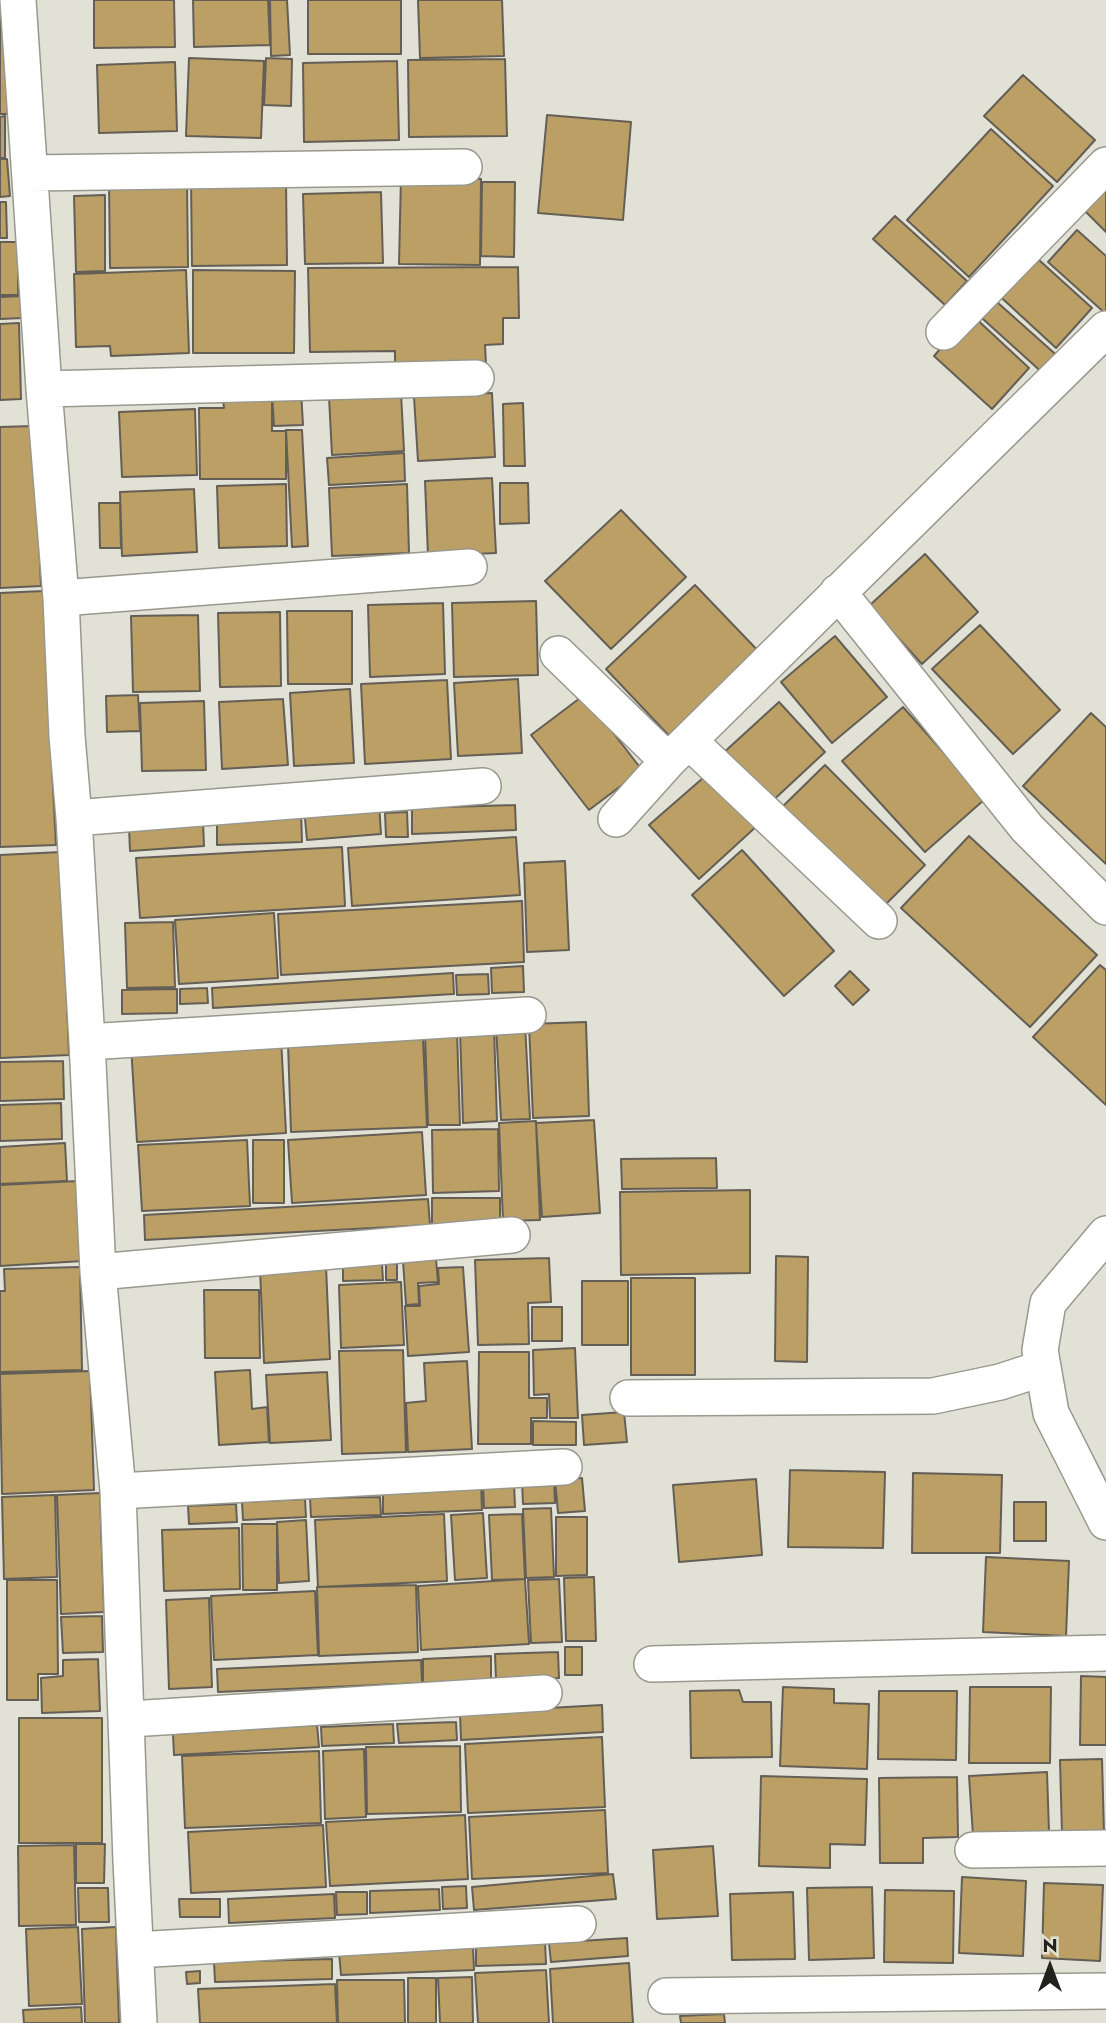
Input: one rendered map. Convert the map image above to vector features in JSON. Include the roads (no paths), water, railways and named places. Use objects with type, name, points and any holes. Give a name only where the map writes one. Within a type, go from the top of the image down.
[{"type":"street","points":[[18,0],[61,598],[98,1272],[118,1491],[139,2023]]},
{"type":"street","points":[[944,332],[1106,165]]},
{"type":"street","points":[[31,173],[464,167]]},
{"type":"street","points":[[616,819],[679,751],[1106,329]]},
{"type":"street","points":[[44,389],[476,378]]},
{"type":"street","points":[[61,598],[468,567]]},
{"type":"street","points":[[838,593],[1027,828],[1106,907]]},
{"type":"street","points":[[558,654],[679,751],[879,921]]},
{"type":"street","points":[[74,818],[483,786]]},
{"type":"street","points":[[87,1042],[528,1015]]},
{"type":"street","points":[[1106,1234],[1048,1303],[1040,1350],[1051,1413],[1106,1522]]},
{"type":"street","points":[[98,1272],[513,1235]]},
{"type":"street","points":[[628,1398],[933,1396],[1000,1382],[1043,1368]]},
{"type":"street","points":[[118,1491],[564,1467]]},
{"type":"street","points":[[652,1664],[1106,1653]]},
{"type":"street","points":[[126,1724],[130,1719],[544,1692]]},
{"type":"street","points":[[972,1850],[1106,1848]]},
{"type":"street","points":[[136,1950],[578,1924]]},
{"type":"street","points":[[666,1996],[1106,1991]]}]
